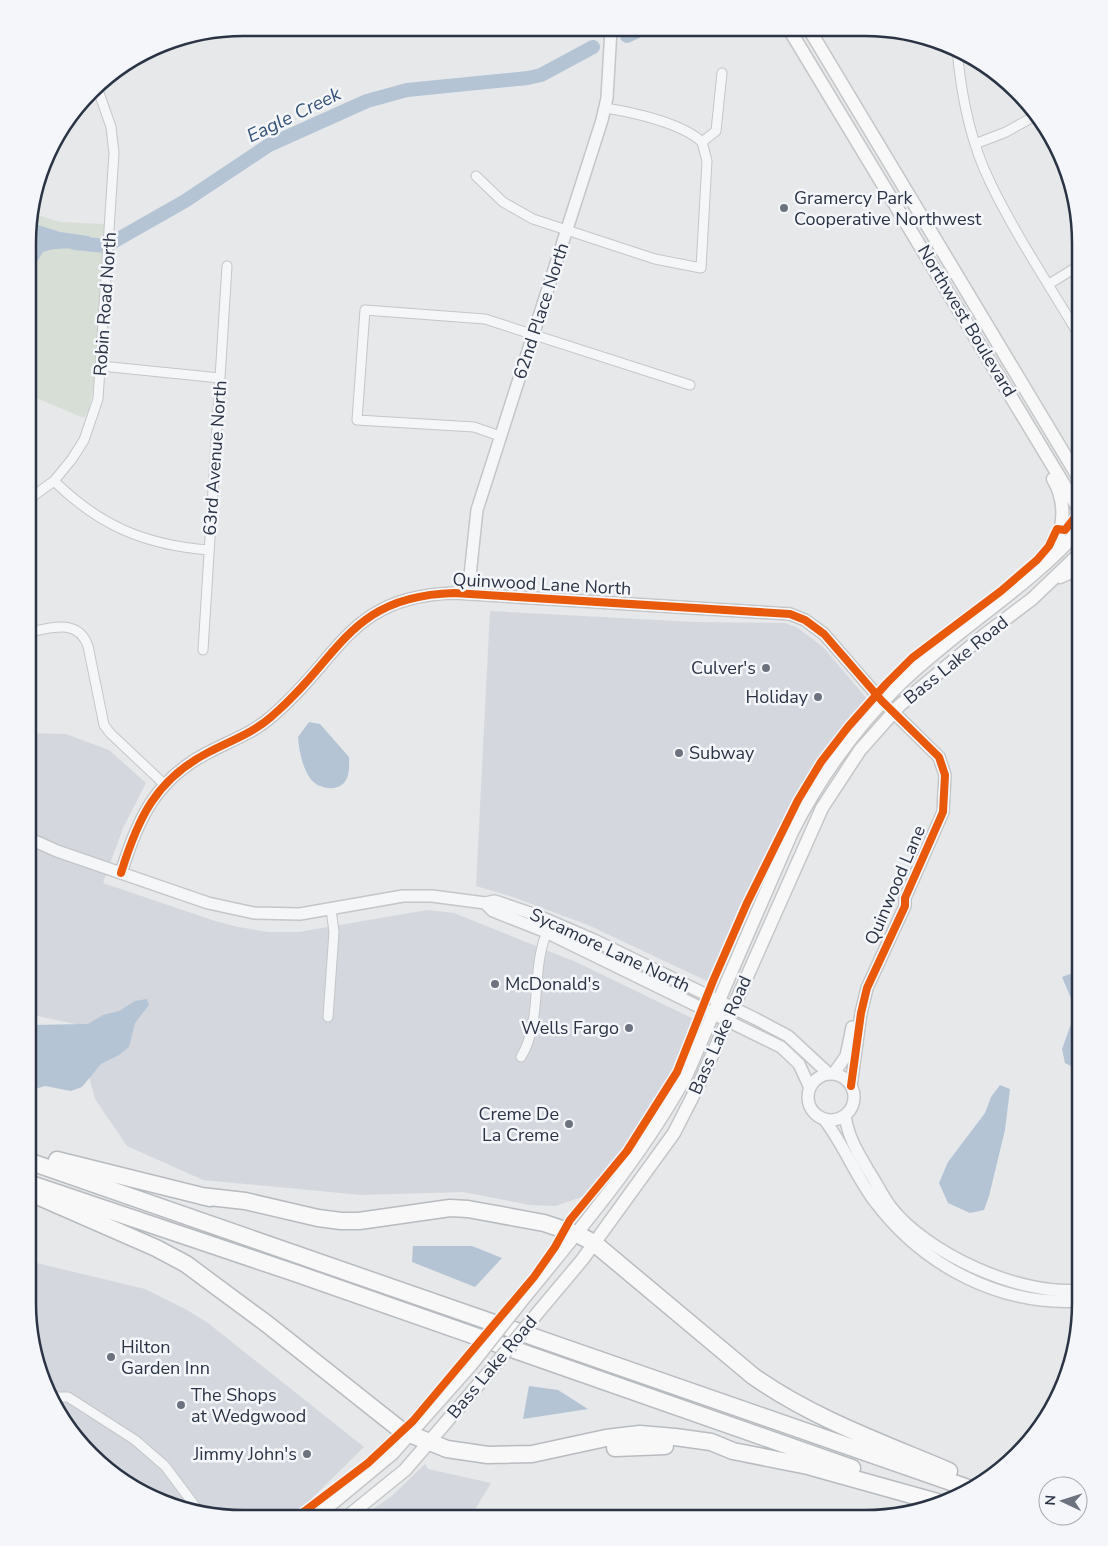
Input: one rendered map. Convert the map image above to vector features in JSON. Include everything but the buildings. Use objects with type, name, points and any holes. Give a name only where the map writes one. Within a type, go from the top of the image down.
[{"type":"highway","points":[[36,1155],[201,1196],[275,1217],[346,1230],[487,1214],[544,1224],[577,1234],[594,1244],[753,1376],[781,1396],[812,1412],[971,1480]]},
{"type":"highway","points":[[36,1164],[961,1486]]},
{"type":"highway","points":[[36,1186],[292,1272],[936,1497]]},
{"type":"highway","points":[[36,1196],[156,1248],[192,1268],[268,1324],[402,1431],[447,1449],[488,1454],[532,1454],[606,1438],[640,1434],[710,1442],[733,1451],[808,1466],[928,1500]]},
{"type":"main road","name":"Northwest Boulevard","points":[[793,36],[1072,498]]},
{"type":"main road","name":"Northwest Boulevard","points":[[813,36],[1072,466]]},
{"type":"main road","points":[[894,200],[901,200],[908,205],[966,301],[980,313]]},
{"type":"main road","points":[[1016,404],[1019,420],[1057,485],[1062,503],[1062,530],[1051,560]]},
{"type":"main road","points":[[1066,455],[1072,458]]},
{"type":"main road","name":"Bass Lake Road","points":[[325,1510],[378,1467],[410,1435],[471,1365],[577,1234],[636,1156],[669,1107],[687,1074],[801,814],[827,772],[866,719],[882,701],[916,670],[1051,560],[1072,538]]},
{"type":"main road","name":"Bass Lake Road","points":[[356,1510],[405,1470],[490,1371],[594,1244],[674,1132],[701,1080],[822,808],[860,750],[893,713],[932,678],[1055,578],[1072,560]]},
{"type":"main road","points":[[1055,578],[1072,571]]},
{"type":"street","name":"62nd Place North","points":[[468,594],[477,510],[605,108],[610,36]]},
{"type":"street","points":[[958,59],[966,111],[975,144],[989,181],[1072,323]]},
{"type":"street","points":[[702,142],[716,131],[722,74]]},
{"type":"street","name":"Robin Road North","points":[[36,494],[54,480],[84,440],[98,399],[114,153],[111,127],[100,95]]},
{"type":"street","points":[[476,176],[502,202],[518,212],[655,259],[701,268],[708,161],[702,142],[684,131],[649,118],[605,108]]},
{"type":"street","points":[[975,144],[1006,132],[1030,119]]},
{"type":"street","name":"63rd Avenue North","points":[[203,650],[227,266]]},
{"type":"street","points":[[1049,284],[1072,270]]},
{"type":"street","points":[[500,436],[474,427],[357,420],[365,310],[475,318],[690,385]]},
{"type":"street","points":[[101,366],[220,378]]},
{"type":"street","points":[[54,480],[101,520],[123,530],[169,545],[209,550]]},
{"type":"street","name":"Quinwood Lane North","points":[[121,873],[143,813],[164,784],[193,760],[251,732],[270,718],[360,622],[392,604],[412,598],[435,594],[468,594],[790,614],[805,620],[824,634],[893,713]]},
{"type":"street","points":[[36,631],[60,626],[74,628],[83,635],[88,646],[104,724],[110,733],[164,784]]},
{"type":"street","name":"Quinwood Lane","points":[[831,1073],[846,1056],[854,1016],[866,984],[905,906],[905,898],[943,812],[945,775],[939,757],[893,713]]},
{"type":"street","name":"Sycamore Lane North","points":[[36,841],[121,873],[230,909],[278,915],[414,896],[432,896],[485,903],[495,901],[552,921],[716,1008]]},
{"type":"street","name":"Sycamore Lane North","points":[[485,903],[493,911],[546,932],[729,1014]]},
{"type":"street","points":[[328,1017],[334,932],[331,909]]},
{"type":"street","points":[[521,1058],[531,1036],[538,963],[546,932],[552,921]]},
{"type":"street","name":"Quinwood Lane","points":[[851,1086],[866,984]]},
{"type":"street","points":[[729,1014],[788,1036],[831,1073],[844,1077],[851,1086],[852,1105],[845,1115],[836,1120],[824,1119],[813,1113],[809,1106],[808,1097],[810,1088],[816,1078],[831,1073]]},
{"type":"street","points":[[729,1014],[790,1054],[799,1064],[810,1088]]},
{"type":"street","points":[[845,1115],[847,1130],[852,1144],[890,1206],[916,1233],[953,1257],[1006,1280],[1028,1286],[1072,1289]]},
{"type":"street","points":[[824,1119],[875,1202],[921,1250],[971,1281],[1008,1294],[1050,1300],[1072,1301]]},
{"type":"street","points":[[60,1397],[68,1397],[135,1440],[164,1466],[193,1504]]},
{"type":"shaded area","points":[[38,215],[60,222],[104,224],[94,385],[89,409],[84,418],[36,398],[36,243]]},
{"type":"shaded area","points":[[490,611],[695,622],[785,623],[798,628],[823,647],[868,700],[842,731],[803,789],[709,982],[588,925],[510,896],[476,886]]},
{"type":"shaded area","points":[[36,733],[66,734],[109,750],[146,783],[123,828],[103,883],[215,921],[268,932],[299,932],[427,910],[454,913],[576,962],[696,1020],[678,1062],[661,1094],[613,1165],[585,1196],[555,1206],[530,1205],[463,1192],[361,1195],[203,1180],[127,1146],[95,1099],[75,1024],[36,1016]]},
{"type":"shaded area","points":[[36,1263],[145,1289],[187,1310],[208,1323],[364,1447],[300,1510],[243,1510],[203,1506],[177,1499],[140,1482],[117,1467],[79,1429],[64,1406],[52,1382],[43,1356],[38,1330]]},
{"type":"shaded area","points":[[425,1464],[428,1469],[491,1483],[475,1510],[371,1510],[392,1496]]},
{"type":"water","points":[[37,225],[60,232],[89,236],[94,245],[83,248],[57,249],[43,252],[36,263]]},
{"type":"water","points":[[309,722],[320,724],[349,757],[346,780],[338,787],[328,788],[318,785],[313,782],[305,769],[298,737]]},
{"type":"water","points":[[1072,973],[1072,1001],[1062,977]]},
{"type":"water","points":[[147,999],[149,1005],[135,1023],[129,1047],[119,1055],[101,1064],[82,1087],[71,1091],[45,1086],[36,1089],[36,1025],[88,1024],[103,1015],[119,1011],[135,1001]]},
{"type":"water","points":[[1072,1021],[1072,1067],[1065,1063],[1062,1049]]},
{"type":"water","points":[[1000,1085],[1010,1089],[1005,1130],[984,1210],[970,1213],[948,1203],[939,1183],[948,1162],[985,1113],[991,1097]]},
{"type":"water","points":[[413,1246],[472,1246],[502,1258],[475,1287],[412,1262]]},
{"type":"water","points":[[529,1386],[558,1390],[588,1409],[523,1419]]},
{"type":"waterway","name":"Eagle Creek","points":[[75,243],[106,246],[185,201],[269,145],[367,101],[407,90],[528,78],[541,75],[593,47]]},
{"type":"cycle path","points":[[306,1510],[368,1463],[413,1421],[534,1277],[555,1247],[570,1220],[627,1151],[677,1072],[713,981],[747,903],[798,800],[821,762],[848,727],[912,658],[1001,591],[1037,560],[1049,546],[1057,529],[1065,530],[1072,521]]},
{"type":"cycle path","points":[[121,873],[127,853],[142,818],[162,788],[175,775],[209,752],[264,723],[294,695],[349,634],[368,618],[390,605],[419,597],[454,593],[790,614],[805,620],[824,634],[882,701],[939,757],[945,775],[943,812],[905,898],[905,906],[867,988],[861,1013],[851,1086]]},
{"type":"place","name":"Gramercy Park Cooperative Northwest","points":[[784,208]]},
{"type":"place","name":"Culver's","points":[[766,668]]},
{"type":"place","name":"Holiday","points":[[818,697]]},
{"type":"place","name":"Subway","points":[[679,753]]},
{"type":"place","name":"McDonald's","points":[[495,984]]},
{"type":"place","name":"Wells Fargo","points":[[629,1028]]},
{"type":"place","name":"Creme De La Creme","points":[[569,1124]]},
{"type":"place","name":"Hilton Garden Inn","points":[[111,1357]]},
{"type":"place","name":"The Shops at Wedgwood","points":[[181,1405]]},
{"type":"place","name":"Jimmy John's","points":[[307,1454]]}]
